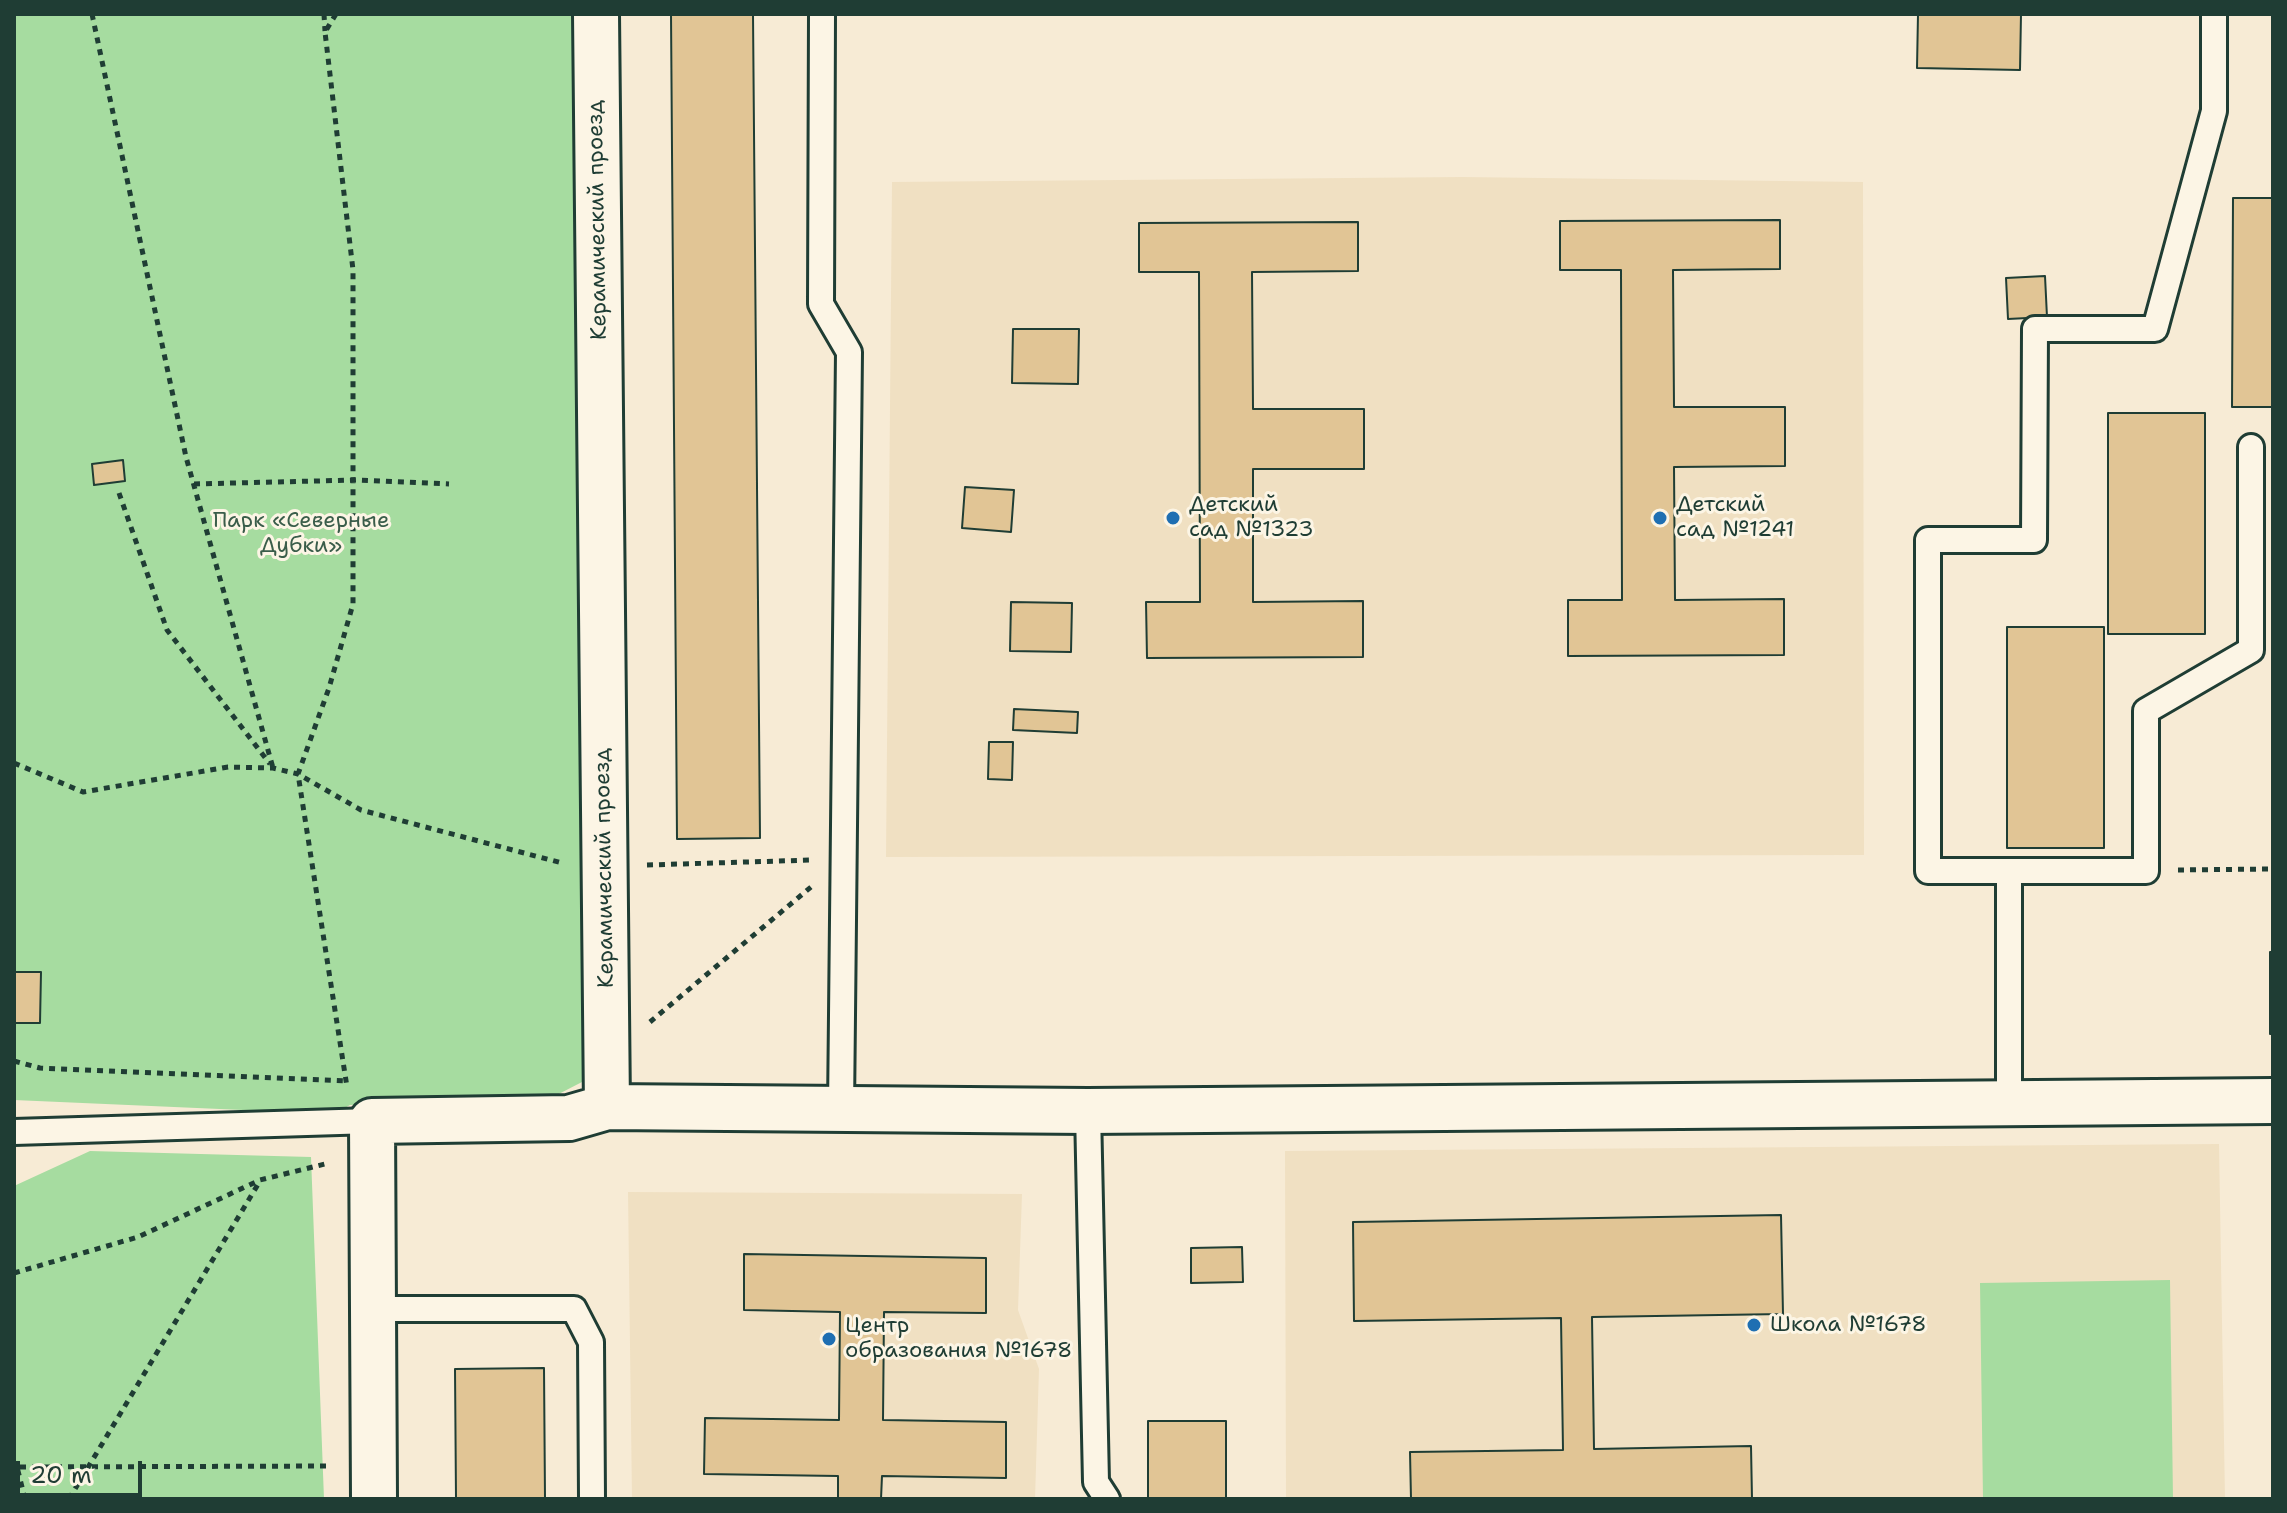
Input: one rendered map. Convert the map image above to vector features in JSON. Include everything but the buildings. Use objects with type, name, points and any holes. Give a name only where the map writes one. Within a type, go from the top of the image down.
[{"type":"street","name":"Керамический проезд","points":[[596,14],[607,1107]]},
{"type":"street","points":[[374,1482],[372,1136],[569,1118],[607,1107],[1088,1111],[2273,1101]]},
{"type":"lane","points":[[822,14],[821,304],[849,352],[841,1109]]},
{"type":"lane","points":[[2214,14],[2214,111],[2155,329],[2035,329],[2034,540],[1928,540],[1928,871],[2146,871],[2146,711],[2251,650],[2251,447]]},
{"type":"lane","points":[[2009,871],[2009,1103]]},
{"type":"lane","points":[[1088,1111],[1096,1482],[1107,1499]]},
{"type":"lane","points":[[14,1132],[372,1136]]},
{"type":"lane","points":[[373,1309],[574,1309],[591,1342],[592,1499]]},
{"type":"path","points":[[92,14],[194,484],[273,768]]},
{"type":"path","points":[[14,1273],[138,1237],[260,1180],[372,1136],[350,1105],[298,774],[329,688],[353,604],[356,480],[353,270],[324,14]]},
{"type":"path","points":[[325,32],[336,14]]},
{"type":"path","points":[[194,484],[356,480],[449,484]]},
{"type":"path","points":[[119,493],[167,630],[273,768]]},
{"type":"path","points":[[14,763],[83,792],[228,767],[273,768],[298,774],[361,810],[587,870],[605,866],[844,859]]},
{"type":"path","points":[[607,1059],[844,859]]},
{"type":"path","points":[[2146,871],[2273,869]]},
{"type":"path","points":[[14,1061],[40,1068],[346,1081]]},
{"type":"path","points":[[69,1499],[260,1180]]},
{"type":"path","points":[[25,1499],[17,1467],[91,1466],[374,1482]]},
{"type":"shaded area","points":[[1462,177],[1863,182],[1864,855],[886,857],[892,182]]},
{"type":"shaded area","name":"Школа №1678","points":[[2219,1144],[2225,1499],[1286,1499],[1285,1151]]},
{"type":"shaded area","name":"Центр образования №1678","points":[[628,1192],[1022,1194],[1018,1310],[1039,1369],[1035,1499],[632,1499]]},
{"type":"green space","name":"Парк «Северные Дубки»","points":[[14,14],[585,14],[587,870],[582,1082],[549,1099],[350,1105],[334,1114],[14,1100]]},
{"type":"green space","points":[[90,1151],[311,1157],[324,1499],[14,1499],[14,1186]]},
{"type":"green space","points":[[2170,1280],[2173,1499],[1983,1499],[1980,1283]]},
{"type":"place","name":"Детский сад №1323","points":[[1173,518]]},
{"type":"place","name":"Детский сад №1241","points":[[1660,518]]},
{"type":"place","name":"Школа №1678","points":[[1754,1325]]},
{"type":"place","name":"Центр образования №1678","points":[[829,1339]]}]
